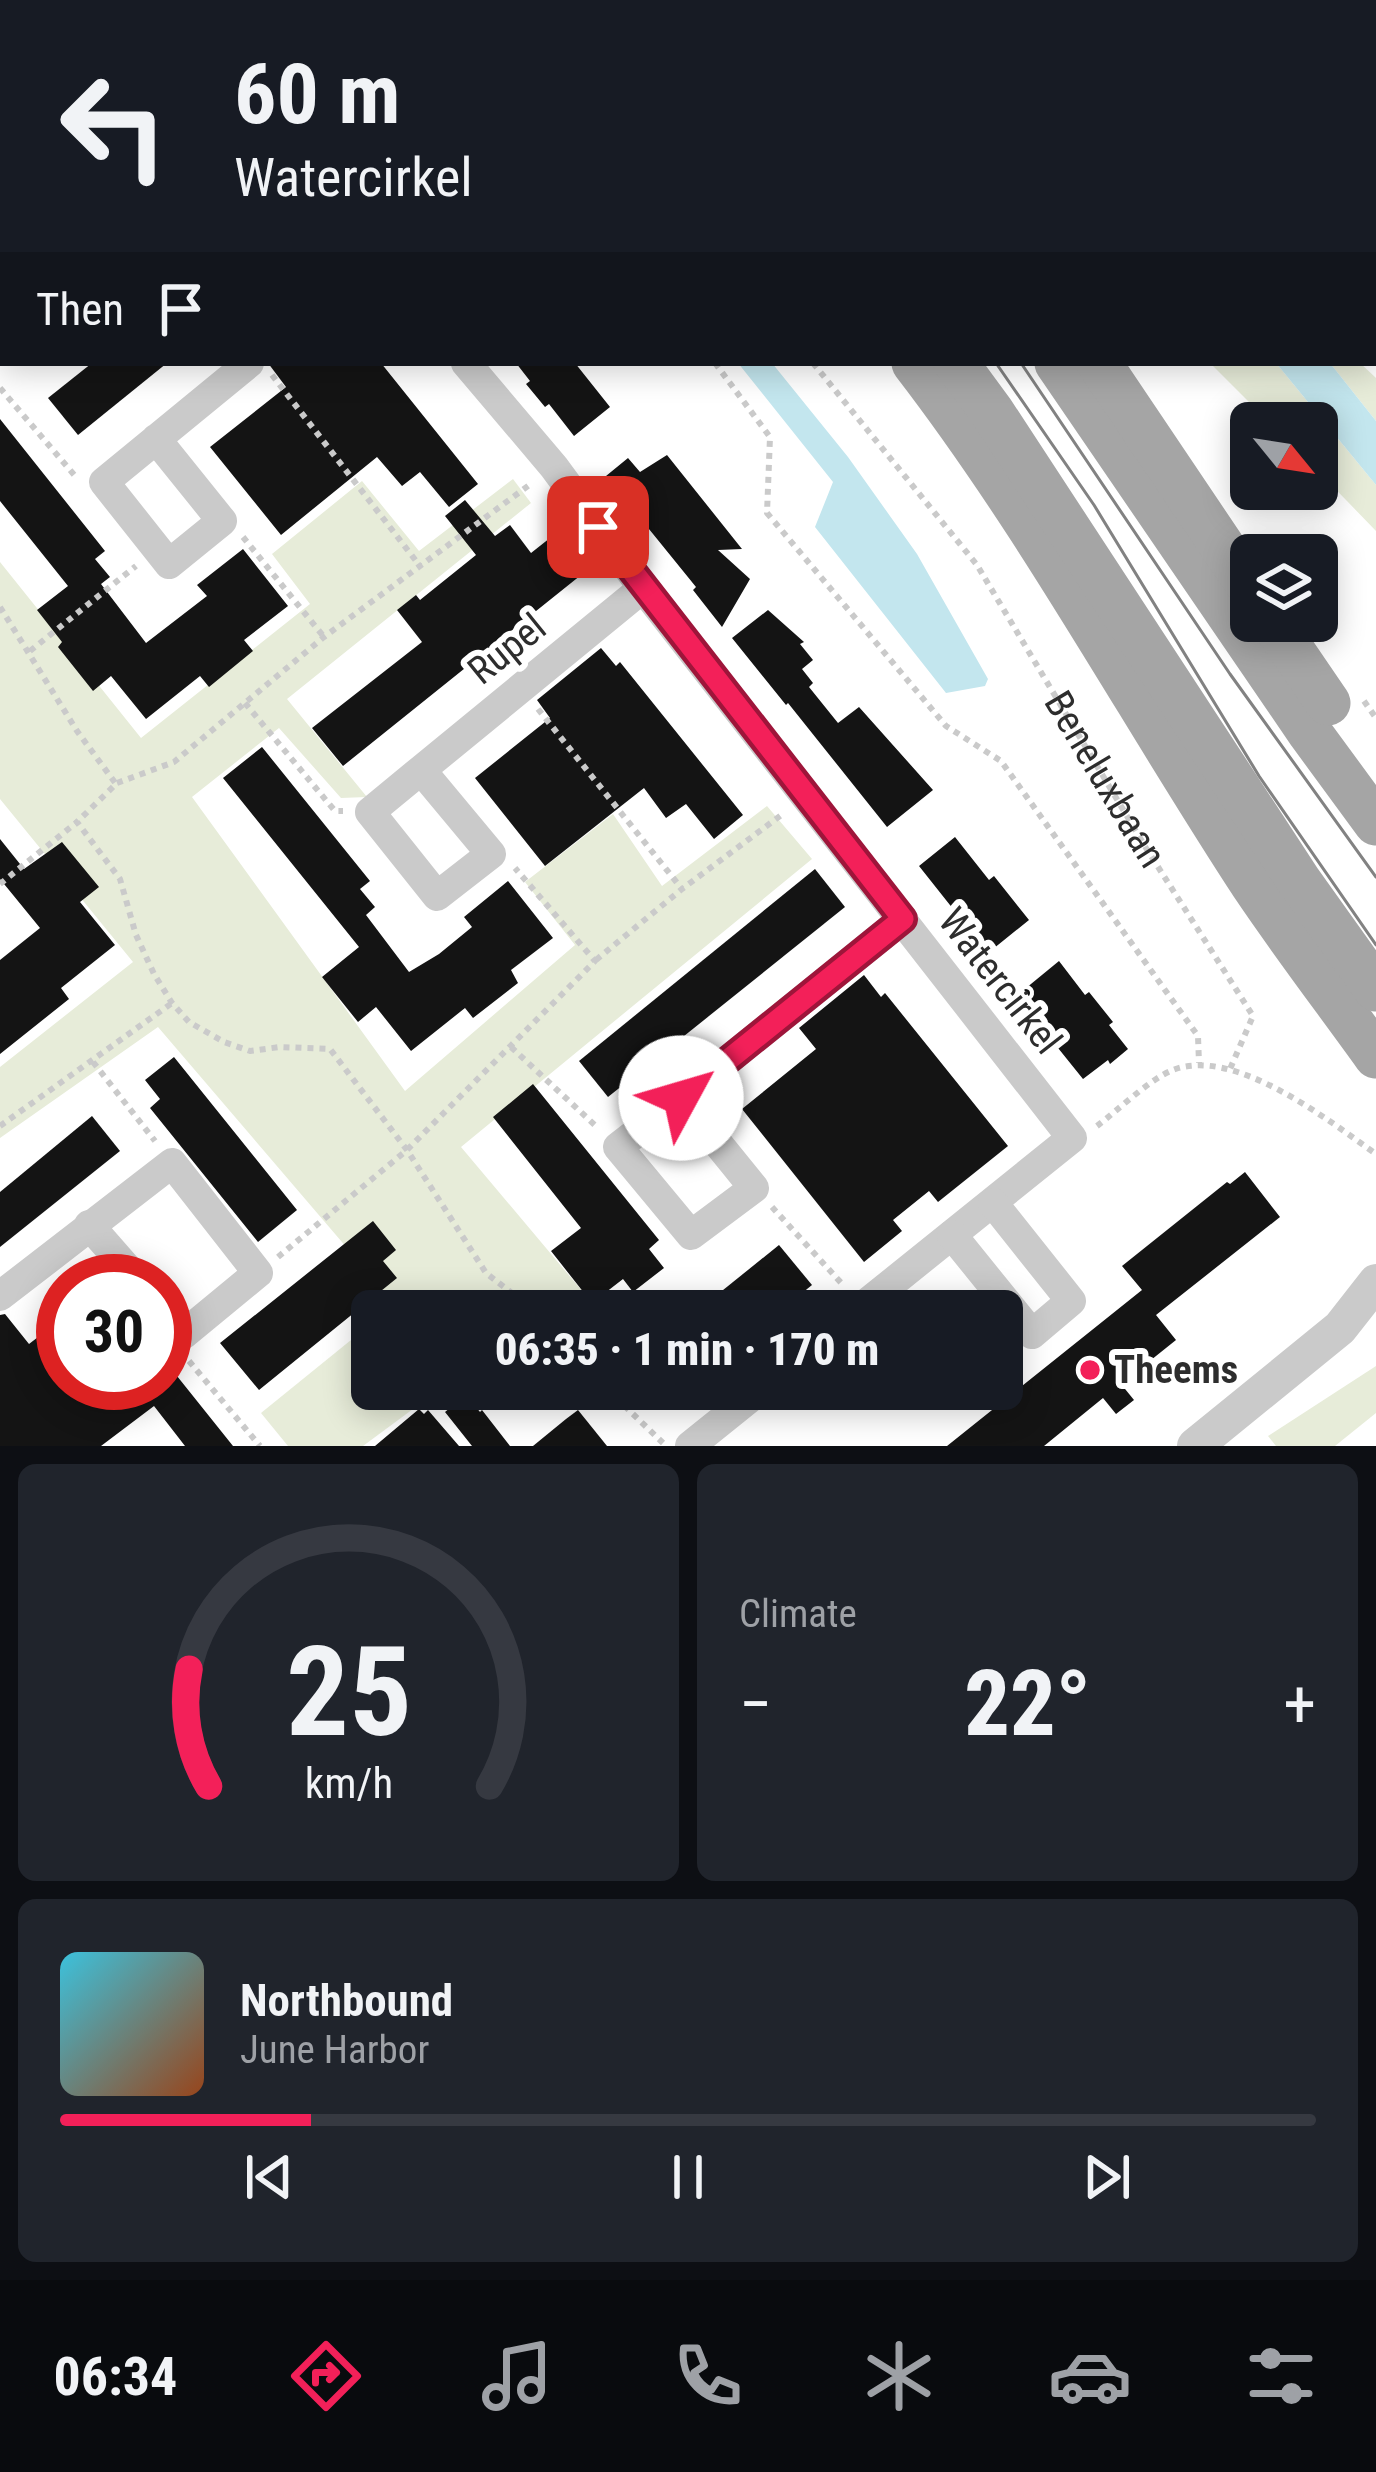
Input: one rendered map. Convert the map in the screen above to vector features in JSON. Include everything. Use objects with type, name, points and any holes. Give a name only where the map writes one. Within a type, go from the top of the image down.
[{"type":"main road","points":[[916,366],[966,431],[1060,573],[1254,886],[1376,1056]]},
{"type":"main road","points":[[958,366],[1298,881],[1376,989]]},
{"type":"main road","points":[[1059,366],[1376,824]]},
{"type":"main road","points":[[1101,366],[1230,559]]},
{"type":"main road","points":[[1286,642],[1376,776]]},
{"type":"street","points":[[156,439],[223,521],[169,564],[104,482],[156,439],[245,366]]},
{"type":"street","name":"Watercirkel","points":[[469,366],[554,467],[1072,1138]]},
{"type":"street","name":"Rupel","points":[[370,812],[643,587]]},
{"type":"street","points":[[370,812],[437,896],[491,854],[421,770]]},
{"type":"street","points":[[681,1098],[754,1188],[691,1235],[618,1147],[903,919]]},
{"type":"street","points":[[884,1290],[1072,1138]]},
{"type":"street","points":[[0,1296],[172,1163],[258,1273],[192,1313]]},
{"type":"street","points":[[952,1235],[1032,1334],[1071,1300],[993,1202]]},
{"type":"street","points":[[89,1225],[114,1254]]},
{"type":"street","points":[[1195,1446],[1340,1328],[1376,1282]]},
{"type":"street","points":[[1340,1328],[1376,1315]]},
{"type":"street","points":[[690,1446],[734,1410]]},
{"type":"path","points":[[264,366],[420,566]]},
{"type":"path","points":[[717,366],[770,437],[767,512],[946,726],[1001,761],[1198,1036],[1199,1063]]},
{"type":"path","name":"Beneluxbaan","points":[[816,366],[977,566],[1253,1016],[1230,1069]]},
{"type":"path","points":[[0,388],[76,477],[104,482]]},
{"type":"path","points":[[0,884],[116,784],[174,762],[324,637],[554,467]]},
{"type":"path","points":[[223,521],[245,538],[324,637]]},
{"type":"path","points":[[30,651],[157,548]]},
{"type":"path","points":[[0,607],[116,784]]},
{"type":"path","points":[[521,688],[682,889]]},
{"type":"path","points":[[245,703],[335,811],[370,812]]},
{"type":"path","points":[[258,1273],[407,1150],[595,961],[806,796]]},
{"type":"path","points":[[76,821],[120,879],[136,935],[154,974],[189,1022],[250,1051],[330,1049],[407,1150],[486,1273],[508,1290]]},
{"type":"path","points":[[491,854],[518,869],[595,961]]},
{"type":"path","points":[[0,1126],[172,1003]]},
{"type":"path","points":[[511,1046],[618,1147]]},
{"type":"path","points":[[93,1061],[172,1163]]},
{"type":"path","points":[[1072,1138],[1097,1126],[1169,1071],[1199,1063],[1230,1069],[1320,1112],[1376,1154]]},
{"type":"path","points":[[754,1188],[843,1290]]},
{"type":"path","points":[[192,1365],[260,1446]]},
{"type":"path","points":[[629,1410],[666,1446]]},
{"type":"green space","points":[[1213,366],[1278,366],[1308,402],[1249,402]]},
{"type":"green space","points":[[1332,366],[1363,366],[1376,378],[1376,421]]},
{"type":"green space","points":[[1338,439],[1376,485],[1376,531],[1338,492]]},
{"type":"green space","points":[[513,479],[531,503],[287,699],[367,797],[341,798],[279,728],[192,797],[405,1091],[575,945],[525,882],[613,814],[662,886],[767,806],[812,859],[461,1147],[581,1290],[383,1290],[158,1027],[0,1138],[0,1067],[133,962],[0,799],[0,562],[141,738],[310,604],[272,554],[362,481],[419,551]]},
{"type":"green space","points":[[351,1340],[351,1410],[412,1410],[363,1446],[288,1446],[261,1413]]},
{"type":"green space","points":[[1376,1366],[1376,1413],[1335,1446],[1276,1446],[1268,1436]]},
{"type":"water","points":[[740,366],[774,366],[848,457],[917,554],[988,679],[985,686],[946,693],[815,527],[833,482]]},
{"type":"water","points":[[1278,366],[1332,366],[1376,421],[1376,485],[1338,439],[1338,402],[1308,402]]},
{"type":"building","points":[[88,366],[163,366],[78,435],[48,398]]},
{"type":"building","points":[[270,366],[383,366],[478,484],[449,507],[420,472],[402,486],[377,457],[281,535],[210,447],[286,387]]},
{"type":"building","points":[[518,366],[577,366],[610,407],[574,436],[526,384],[530,381]]},
{"type":"building","points":[[0,419],[105,551],[95,559],[110,577],[101,584],[146,643],[207,596],[197,585],[243,549],[288,606],[244,640],[253,651],[209,687],[200,676],[146,719],[111,676],[93,691],[58,647],[62,642],[37,610],[68,586],[0,501]]},
{"type":"building","points":[[667,455],[742,549],[718,550],[750,579],[722,627],[693,590],[696,587],[606,476],[628,458],[640,472]]},
{"type":"building","points":[[465,500],[495,536],[510,525],[531,553],[550,538],[581,575],[343,766],[312,728],[422,642],[397,610],[416,595],[420,600],[476,555],[445,516]]},
{"type":"building","points":[[768,610],[804,642],[800,644],[813,660],[802,669],[813,683],[809,687],[838,723],[859,707],[933,790],[887,827],[732,638]]},
{"type":"building","points":[[601,648],[616,666],[620,662],[743,815],[714,839],[686,804],[666,818],[644,788],[545,866],[475,778],[550,718],[537,700]]},
{"type":"building","points":[[262,747],[370,881],[360,889],[375,907],[366,915],[409,972],[472,927],[464,917],[508,881],[553,938],[511,970],[518,983],[473,1018],[465,1008],[411,1051],[376,1007],[358,1022],[322,977],[359,947],[223,778]]},
{"type":"building","points":[[955,837],[1029,920],[988,953],[919,866]]},
{"type":"building","points":[[0,839],[24,869],[62,842],[99,887],[80,902],[115,945],[61,988],[69,999],[0,1054],[0,960],[40,928],[0,879]]},
{"type":"building","points":[[815,869],[845,907],[608,1097],[579,1061]]},
{"type":"building","points":[[1059,961],[1113,1022],[1109,1025],[1128,1049],[1083,1079],[1021,1002],[1025,999],[1020,993]]},
{"type":"building","points":[[864,975],[881,997],[885,993],[1008,1146],[938,1202],[929,1191],[893,1220],[902,1231],[864,1262],[742,1109],[816,1049],[799,1028]]},
{"type":"building","points":[[174,1057],[297,1210],[258,1242],[150,1108],[160,1099],[145,1080]]},
{"type":"building","points":[[533,1084],[659,1240],[649,1249],[664,1268],[636,1290],[623,1279],[609,1290],[582,1290],[551,1251],[581,1228],[493,1117]]},
{"type":"building","points":[[92,1116],[120,1151],[0,1247],[0,1192]]},
{"type":"building","points":[[1245,1172],[1280,1217],[1156,1315],[1176,1340],[1121,1384],[1134,1400],[1116,1414],[1103,1398],[1044,1446],[947,1446],[992,1410],[1023,1410],[1023,1385],[1142,1290],[1122,1266]]},
{"type":"building","points":[[373,1221],[396,1250],[383,1261],[397,1278],[382,1290],[351,1290],[351,1315],[259,1390],[220,1343]]},
{"type":"building","points":[[779,1245],[812,1285],[806,1290],[723,1290]]},
{"type":"building","points":[[5,1314],[29,1344],[36,1339],[36,1410],[149,1410],[101,1446],[0,1446],[0,1315]]},
{"type":"building","points":[[192,1395],[233,1446],[185,1446],[157,1410],[192,1410]]},
{"type":"building","points":[[418,1410],[424,1414],[428,1410],[459,1446],[375,1446]]},
{"type":"building","points":[[482,1410],[510,1446],[472,1446],[445,1412]]},
{"type":"building","points":[[578,1410],[607,1446],[533,1446]]},
{"type":"tram line","points":[[998,366],[1094,505],[1259,776],[1376,945]]},
{"type":"tram line","points":[[1023,366],[1230,674],[1376,877]]},
{"type":"place","name":"Theems","points":[[1090,1370]]},
{"type":"route","points":[[598,527],[903,919],[681,1098]]}]
